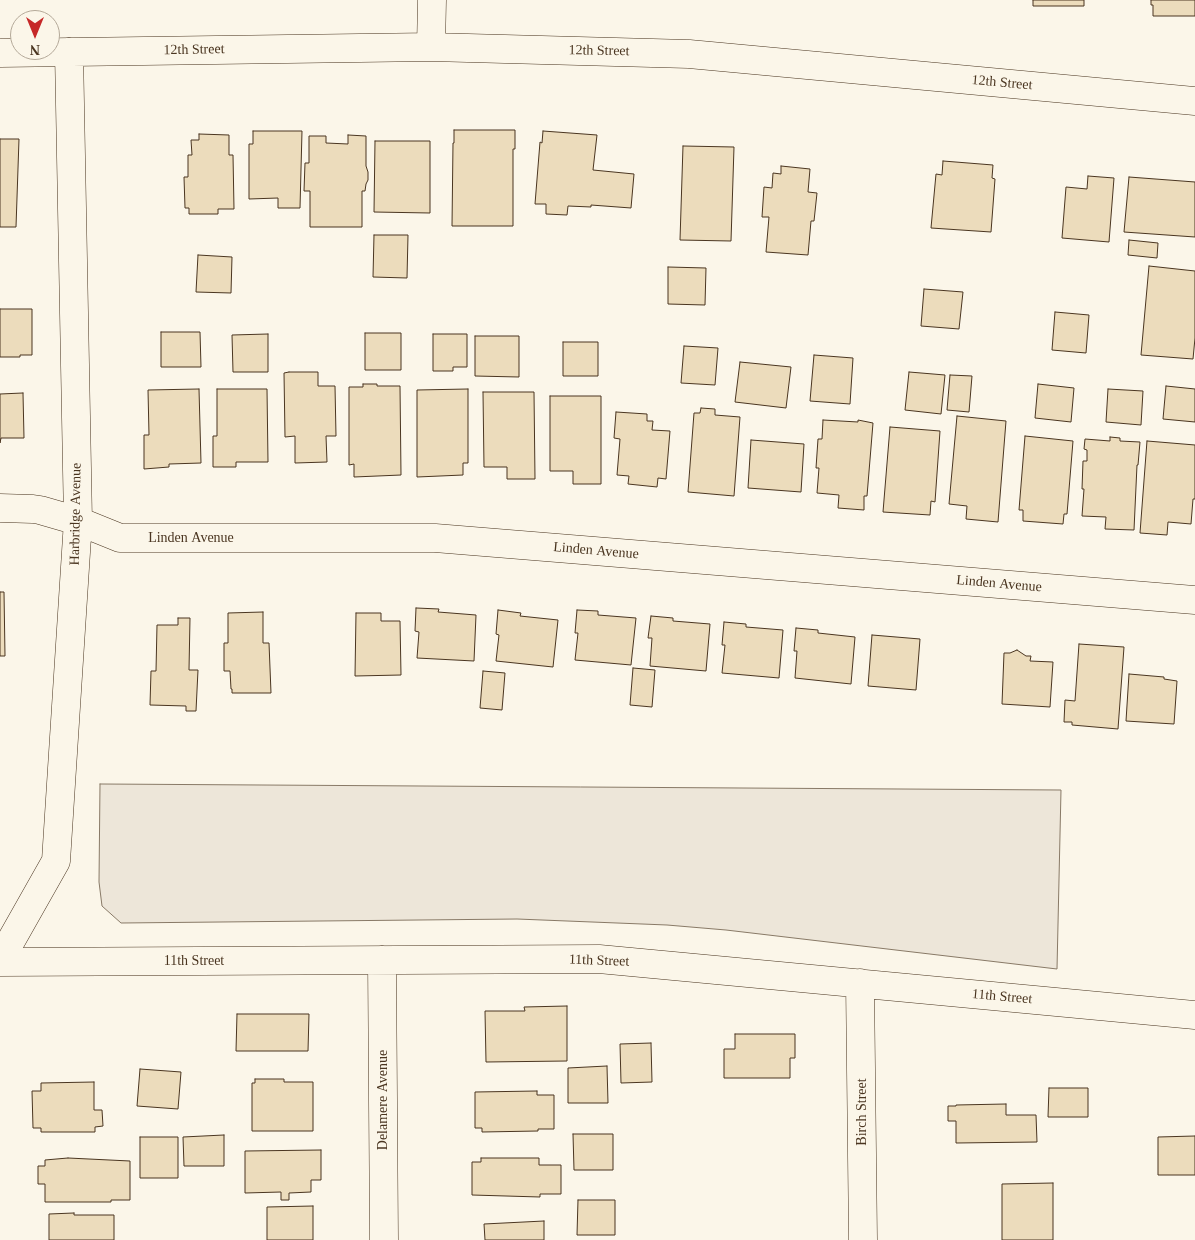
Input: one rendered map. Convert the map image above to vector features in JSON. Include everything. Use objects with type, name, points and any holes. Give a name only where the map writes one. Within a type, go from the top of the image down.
[{"type":"street","points":[[431,47],[432,0]]},
{"type":"street","name":"12th Street","points":[[0,53],[431,47],[689,54],[1195,101]]},
{"type":"street","name":"Harbridge Avenue","points":[[0,961],[56,861],[78,521],[69,52]]},
{"type":"street","name":"Linden Avenue","points":[[0,508],[33,508],[78,521],[120,538],[435,538],[1195,600]]},
{"type":"street","name":"11th Street","points":[[0,961],[599,959],[1195,1015]]},
{"type":"street","name":"Delamere Avenue","points":[[382,960],[384,1240]]},
{"type":"street","name":"Birch Street","points":[[860,983],[863,1240]]},
{"type":"shaded area","points":[[100,784],[1061,790],[1057,969],[726,930],[667,925],[517,919],[121,923],[102,906],[99,882]]},
{"type":"building","points":[[1033,0],[1084,0],[1084,6],[1033,6]]},
{"type":"building","points":[[1151,0],[1195,0],[1195,16],[1153,16]]},
{"type":"building","points":[[454,130],[515,130],[515,149],[513,149],[513,226],[452,226]]},
{"type":"building","points":[[253,131],[302,131],[300,208],[278,208],[278,198],[249,199],[249,144],[253,144]]},
{"type":"building","points":[[543,131],[597,135],[593,170],[634,174],[631,208],[591,205],[591,207],[568,206],[567,215],[546,214],[546,204],[535,204],[540,142],[542,143]]},
{"type":"building","points":[[199,134],[229,135],[229,155],[233,155],[234,209],[218,209],[218,214],[189,214],[189,208],[185,208],[184,177],[188,177],[188,155],[192,155],[191,140],[199,140]]},
{"type":"building","points":[[348,135],[366,136],[368,180],[365,191],[362,191],[362,227],[310,227],[310,191],[304,191],[305,163],[309,163],[309,136],[326,136],[326,143],[348,144]]},
{"type":"building","points":[[0,139],[19,139],[16,227],[0,227]]},
{"type":"building","points":[[375,141],[430,141],[430,213],[374,212]]},
{"type":"building","points":[[683,146],[734,147],[731,241],[680,240]]},
{"type":"building","points":[[943,161],[993,165],[992,178],[995,179],[991,232],[931,228],[936,174],[942,175]]},
{"type":"building","points":[[781,166],[810,169],[808,192],[817,193],[814,221],[811,221],[808,255],[766,252],[769,217],[762,217],[764,187],[772,188],[773,173],[781,174]]},
{"type":"building","points":[[1088,176],[1114,178],[1109,242],[1062,238],[1066,187],[1087,189]]},
{"type":"building","points":[[1129,177],[1195,182],[1195,237],[1124,232]]},
{"type":"building","points":[[374,235],[408,235],[407,278],[373,277]]},
{"type":"building","points":[[1129,240],[1158,243],[1157,258],[1128,255]]},
{"type":"building","points":[[198,255],[232,257],[231,293],[196,292]]},
{"type":"building","points":[[1149,266],[1195,271],[1195,338],[1193,359],[1141,355]]},
{"type":"building","points":[[668,267],[706,268],[705,305],[668,304]]},
{"type":"building","points":[[924,289],[963,292],[959,329],[921,326]]},
{"type":"building","points":[[0,309],[32,309],[32,355],[0,357]]},
{"type":"building","points":[[1055,312],[1089,315],[1086,353],[1052,350]]},
{"type":"building","points":[[161,332],[200,332],[201,367],[161,367]]},
{"type":"building","points":[[365,333],[401,333],[401,370],[365,370]]},
{"type":"building","points":[[268,334],[268,372],[233,372],[232,335]]},
{"type":"building","points":[[433,334],[467,334],[467,367],[453,367],[453,371],[433,371]]},
{"type":"building","points":[[475,336],[519,336],[519,377],[475,376]]},
{"type":"building","points":[[563,342],[598,342],[598,376],[563,376]]},
{"type":"building","points":[[684,346],[718,348],[715,385],[681,383]]},
{"type":"building","points":[[814,355],[853,358],[850,404],[810,401]]},
{"type":"building","points":[[740,362],[791,367],[786,408],[735,402]]},
{"type":"building","points":[[318,372],[318,386],[335,386],[336,436],[326,436],[327,462],[295,463],[295,436],[285,437],[284,373]]},
{"type":"building","points":[[909,372],[945,375],[941,414],[905,410]]},
{"type":"building","points":[[950,375],[972,376],[969,412],[947,410]]},
{"type":"building","points":[[363,384],[400,386],[401,475],[354,477],[354,464],[349,465],[349,387],[363,387]]},
{"type":"building","points":[[1038,384],[1074,388],[1071,422],[1035,418]]},
{"type":"building","points":[[1166,386],[1195,389],[1195,422],[1163,419]]},
{"type":"building","points":[[199,389],[201,463],[169,464],[169,467],[144,469],[144,435],[149,435],[148,390]]},
{"type":"building","points":[[217,389],[267,389],[268,462],[236,462],[236,467],[213,467],[213,436],[217,436]]},
{"type":"building","points":[[468,389],[468,463],[463,463],[463,475],[417,477],[417,390]]},
{"type":"building","points":[[1108,389],[1143,391],[1141,425],[1106,422]]},
{"type":"building","points":[[483,392],[534,392],[535,479],[507,479],[507,467],[484,467]]},
{"type":"building","points":[[23,393],[24,438],[1,438],[0,443],[0,394]]},
{"type":"building","points":[[550,396],[601,396],[601,484],[573,484],[573,471],[550,471]]},
{"type":"building","points":[[701,408],[715,409],[715,415],[740,417],[734,496],[688,492],[694,413],[700,413]]},
{"type":"building","points":[[616,412],[647,414],[647,421],[653,421],[652,430],[670,431],[666,479],[658,478],[657,487],[628,484],[629,476],[617,475],[620,439],[614,438]]},
{"type":"building","points":[[957,416],[1006,421],[998,522],[966,519],[967,506],[949,504]]},
{"type":"building","points":[[823,420],[858,422],[858,420],[873,423],[867,496],[864,496],[864,510],[838,508],[839,495],[817,493],[819,468],[816,468],[818,439],[822,439]]},
{"type":"building","points":[[890,427],[940,431],[935,502],[931,501],[930,515],[883,512]]},
{"type":"building","points":[[1025,436],[1073,441],[1067,514],[1064,514],[1063,524],[1023,521],[1023,510],[1019,510]]},
{"type":"building","points":[[1110,437],[1120,438],[1120,441],[1140,442],[1134,530],[1105,529],[1106,517],[1082,516],[1084,489],[1082,489],[1083,461],[1087,461],[1087,450],[1084,449],[1085,439],[1110,441]]},
{"type":"building","points":[[751,440],[804,444],[801,492],[748,488]]},
{"type":"building","points":[[1147,441],[1195,445],[1195,499],[1193,499],[1191,524],[1168,522],[1167,535],[1140,533]]},
{"type":"building","points":[[0,592],[4,592],[5,656],[0,656]]},
{"type":"building","points":[[416,608],[439,609],[438,612],[476,615],[474,661],[417,658],[419,632],[415,631]]},
{"type":"building","points":[[498,610],[521,613],[520,616],[558,620],[553,667],[496,661],[499,635],[496,634]]},
{"type":"building","points":[[577,610],[598,611],[598,615],[636,618],[631,665],[575,660],[578,633],[575,633]]},
{"type":"building","points":[[263,612],[263,643],[269,643],[271,693],[232,693],[230,671],[224,671],[224,643],[228,643],[228,613]]},
{"type":"building","points":[[356,613],[381,613],[381,621],[400,621],[401,675],[355,676]]},
{"type":"building","points":[[651,616],[673,618],[673,621],[710,624],[706,671],[650,666],[652,638],[648,638]]},
{"type":"building","points":[[178,618],[190,618],[189,670],[198,670],[196,711],[186,711],[186,706],[150,705],[151,671],[156,671],[157,625],[178,625]]},
{"type":"building","points":[[724,622],[746,624],[746,627],[783,630],[779,678],[722,673],[725,645],[722,645]]},
{"type":"building","points":[[796,628],[818,630],[818,633],[855,637],[851,684],[795,678],[797,651],[794,651]]},
{"type":"building","points":[[872,635],[920,639],[916,690],[868,686]]},
{"type":"building","points":[[1079,644],[1124,647],[1118,729],[1072,725],[1072,722],[1064,722],[1065,700],[1075,701]]},
{"type":"building","points":[[1017,650],[1026,656],[1031,656],[1030,661],[1053,662],[1050,707],[1002,704],[1004,653]]},
{"type":"building","points":[[633,668],[655,670],[652,707],[630,705]]},
{"type":"building","points":[[483,671],[505,673],[502,710],[480,708]]},
{"type":"building","points":[[1129,674],[1164,677],[1164,679],[1177,681],[1174,724],[1126,721]]},
{"type":"building","points":[[567,1006],[567,1061],[486,1062],[485,1011],[525,1011],[524,1007]]},
{"type":"building","points":[[237,1014],[309,1014],[308,1051],[236,1051]]},
{"type":"building","points":[[735,1034],[795,1034],[795,1058],[790,1058],[790,1078],[724,1078],[724,1049],[735,1049]]},
{"type":"building","points":[[651,1043],[652,1082],[621,1083],[620,1044]]},
{"type":"building","points":[[607,1066],[608,1103],[568,1103],[568,1068]]},
{"type":"building","points":[[140,1069],[181,1072],[178,1109],[137,1106]]},
{"type":"building","points":[[255,1079],[313,1082],[313,1131],[252,1131],[252,1083],[255,1083]]},
{"type":"building","points":[[94,1082],[94,1110],[102,1110],[103,1126],[95,1127],[95,1132],[41,1132],[41,1128],[33,1128],[32,1091],[41,1091],[41,1083]]},
{"type":"building","points":[[1049,1088],[1088,1088],[1088,1117],[1048,1117]]},
{"type":"building","points":[[537,1091],[537,1095],[554,1095],[554,1129],[482,1132],[482,1128],[475,1128],[475,1092]]},
{"type":"building","points":[[1006,1104],[1006,1115],[1036,1115],[1037,1142],[956,1143],[956,1121],[948,1121],[948,1106]]},
{"type":"building","points":[[573,1134],[613,1134],[613,1170],[574,1170]]},
{"type":"building","points":[[224,1135],[224,1166],[184,1166],[183,1137]]},
{"type":"building","points":[[1195,1136],[1195,1175],[1158,1175],[1158,1137]]},
{"type":"building","points":[[140,1137],[178,1137],[178,1178],[140,1178]]},
{"type":"building","points":[[321,1150],[321,1180],[311,1180],[311,1192],[289,1193],[289,1200],[281,1200],[281,1192],[245,1193],[245,1151]]},
{"type":"building","points":[[68,1158],[130,1161],[130,1200],[111,1200],[111,1202],[45,1202],[45,1184],[38,1184],[38,1166],[45,1166],[45,1160]]},
{"type":"building","points":[[481,1158],[539,1158],[539,1165],[561,1165],[561,1194],[540,1194],[540,1197],[472,1195],[472,1162],[481,1162]]},
{"type":"building","points":[[1053,1183],[1053,1240],[1002,1240],[1002,1184]]},
{"type":"building","points":[[578,1200],[615,1200],[615,1235],[577,1235]]},
{"type":"building","points":[[313,1206],[313,1240],[267,1240],[267,1207]]},
{"type":"building","points":[[74,1213],[74,1215],[114,1215],[114,1240],[49,1240],[49,1214]]},
{"type":"building","points":[[544,1221],[544,1240],[485,1240],[484,1224]]}]
